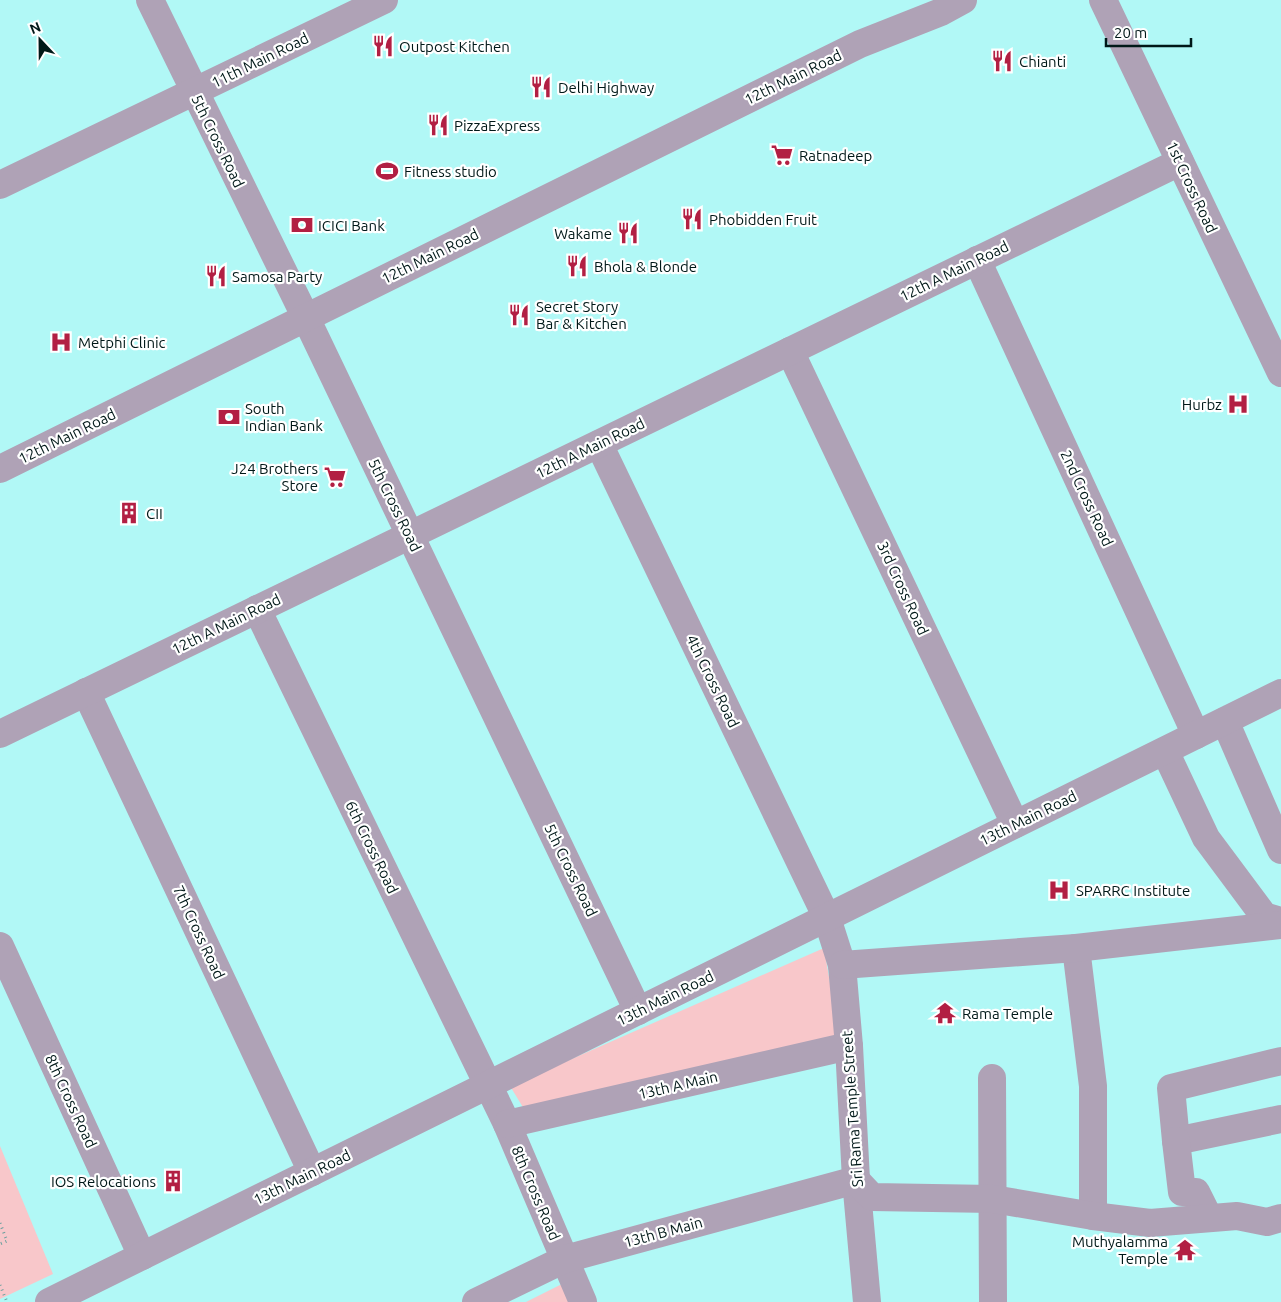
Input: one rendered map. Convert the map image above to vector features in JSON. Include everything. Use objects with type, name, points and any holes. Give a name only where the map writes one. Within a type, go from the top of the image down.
[{"type":"street","name":"5th Cross Road","points":[[150,0],[306,318],[638,1011]]},
{"type":"street","name":"11th Main Road","points":[[0,185],[384,0]]},
{"type":"street","name":"12th Main Road","points":[[860,44],[918,0]]},
{"type":"street","name":"12th Main Road","points":[[0,469],[860,44],[940,12],[963,0]]},
{"type":"street","name":"1st Cross Road","points":[[1103,0],[1281,373]]},
{"type":"street","name":"12th A Main Road","points":[[0,734],[1180,162]]},
{"type":"street","name":"2nd Cross Road","points":[[977,260],[1196,735]]},
{"type":"street","name":"3rd Cross Road","points":[[790,351],[1015,824]]},
{"type":"street","name":"4th Cross Road","points":[[599,444],[827,918]]},
{"type":"street","name":"6th Cross Road","points":[[257,609],[487,1086]]},
{"type":"street","name":"7th Cross Road","points":[[86,692],[312,1172]]},
{"type":"street","name":"13th Main Road","points":[[49,1302],[1281,693]]},
{"type":"street","points":[[1225,721],[1281,850]]},
{"type":"street","points":[[1165,751],[1206,838],[1264,916],[1281,921]]},
{"type":"street","name":"Sri Rama Temple Street","points":[[827,918],[842,964],[849,1046],[856,1180],[867,1302]]},
{"type":"street","points":[[842,964],[1076,948],[1281,925]]},
{"type":"street","name":"8th Cross Road","points":[[0,946],[142,1256]]},
{"type":"street","points":[[1076,948],[1093,1086],[1093,1216]]},
{"type":"street","name":"13th A Main","points":[[507,1124],[849,1046]]},
{"type":"street","points":[[1209,1218],[1196,1192],[1182,1192],[1172,1088],[1281,1061]]},
{"type":"street","points":[[992,1078],[993,1302]]},
{"type":"street","name":"8th Cross Road","points":[[487,1086],[507,1124],[583,1302]]},
{"type":"street","points":[[1176,1141],[1281,1119]]},
{"type":"street","points":[[856,1180],[872,1197],[993,1199],[1093,1216],[1150,1223],[1237,1216],[1267,1222],[1281,1218]]},
{"type":"street","name":"13th B Main","points":[[476,1302],[565,1259],[856,1180]]},
{"type":"path","points":[[0,1223],[7,1240],[0,1244]]},
{"type":"path","points":[[0,1285],[7,1302]]},
{"type":"shaded area","points":[[824,948],[840,1042],[524,1109],[510,1086]]},
{"type":"shaded area","points":[[0,1146],[53,1274],[0,1299]]},
{"type":"shaded area","points":[[566,1282],[571,1302],[526,1302]]},
{"type":"place","name":"Outpost Kitchen","points":[[383,46]]},
{"type":"place","name":"Chianti","points":[[1002,61]]},
{"type":"place","name":"Delhi Highway","points":[[541,87]]},
{"type":"place","name":"PizzaExpress","points":[[438,125]]},
{"type":"place","name":"Ratnadeep","points":[[782,155]]},
{"type":"place","name":"Fitness studio","points":[[387,171]]},
{"type":"place","name":"Phobidden Fruit","points":[[692,219]]},
{"type":"place","name":"ICICI Bank","points":[[302,225]]},
{"type":"place","name":"Wakame","points":[[628,233]]},
{"type":"place","name":"Bhola & Blonde","points":[[577,266]]},
{"type":"place","name":"Samosa Party","points":[[216,276]]},
{"type":"place","name":"Secret Story Bar & Kitchen","points":[[519,315]]},
{"type":"place","name":"Metphi Clinic","points":[[61,342]]},
{"type":"place","name":"Hurbz","points":[[1238,404]]},
{"type":"place","name":"South Indian Bank","points":[[229,417]]},
{"type":"place","name":"J24 Brothers Store","points":[[335,477]]},
{"type":"place","name":"CII","points":[[129,513]]},
{"type":"place","name":"SPARRC Institute","points":[[1059,890]]},
{"type":"place","name":"Rama Temple","points":[[945,1013]]},
{"type":"place","name":"IOS Relocations","points":[[173,1181]]},
{"type":"place","name":"Muthyalamma Temple","points":[[1185,1250]]}]
